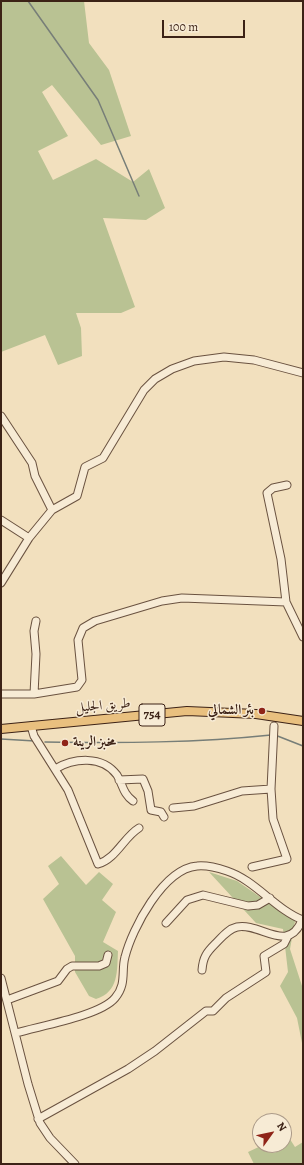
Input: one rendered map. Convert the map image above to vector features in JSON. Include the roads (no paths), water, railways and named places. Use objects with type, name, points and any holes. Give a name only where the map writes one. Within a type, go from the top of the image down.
[{"type":"main road","name":"طريق الجليل","points":[[1,729],[187,711],[256,714],[303,721]]},
{"type":"street","points":[[1,583],[29,538],[52,510],[77,496],[85,468],[103,458],[144,390],[155,379],[172,369],[194,361],[224,357],[254,360],[303,373]]},
{"type":"street","points":[[1,416],[32,463],[35,476],[52,510]]},
{"type":"street","points":[[287,485],[273,488],[267,493],[281,559],[286,602],[303,637]]},
{"type":"street","points":[[1,520],[29,538]]},
{"type":"street","points":[[1,694],[34,694],[72,688],[80,684],[82,680],[78,644],[79,635],[83,628],[95,621],[162,602],[182,598],[286,602]]},
{"type":"street","points":[[34,694],[36,654],[34,631],[36,621]]},
{"type":"street","points":[[31,726],[34,736],[68,790],[98,864],[110,857],[130,834],[139,828]]},
{"type":"street","points":[[252,867],[287,859],[273,819],[271,789],[274,726]]},
{"type":"street","points":[[55,769],[73,761],[88,760],[111,769],[119,780],[127,797],[133,801]]},
{"type":"street","points":[[119,780],[143,779],[148,790],[151,810],[161,812],[164,817]]},
{"type":"street","points":[[173,808],[194,806],[242,790],[271,789]]},
{"type":"street","points":[[16,1033],[80,1016],[102,1007],[115,998],[121,986],[124,974],[124,959],[139,919],[147,906],[175,875],[183,870],[196,866],[226,870],[241,877],[302,920],[296,930],[288,936],[284,944],[264,956],[266,972],[226,998],[213,1011],[206,1011],[155,1051],[128,1069],[38,1119]]},
{"type":"street","points":[[166,923],[187,900],[204,895],[248,906],[258,905],[270,898]]},
{"type":"street","points":[[202,970],[203,959],[206,952],[229,930],[234,928],[238,927],[275,936],[288,936]]},
{"type":"street","points":[[7,1000],[58,980],[67,969],[72,966],[99,966],[106,962],[108,955]]},
{"type":"street","points":[[1,978],[38,1119],[50,1138],[75,1164]]},
{"type":"waterway","points":[[28,1],[98,100],[139,196]]},
{"type":"waterway","points":[[45,742],[158,742],[215,740],[271,735]]},
{"type":"waterway","points":[[275,735],[303,746]]},
{"type":"waterway","points":[[1,739],[35,741]]},
{"type":"place","name":"بئر الشمالي","points":[[262,711]]},
{"type":"place","name":"مخبز الرينة","points":[[65,743]]}]
